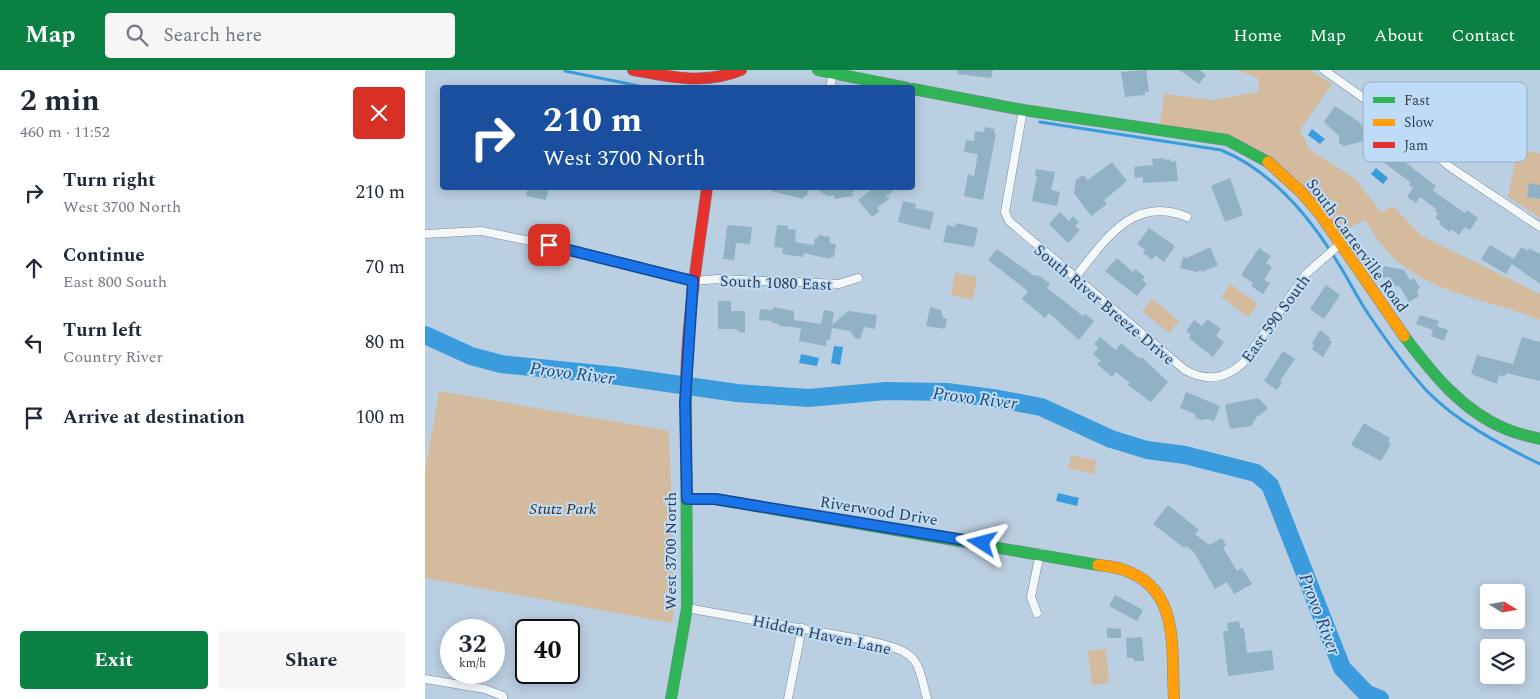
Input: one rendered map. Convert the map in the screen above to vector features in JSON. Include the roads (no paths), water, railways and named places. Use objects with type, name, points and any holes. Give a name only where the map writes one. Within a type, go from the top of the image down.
[{"type":"street","points":[[633,70],[684,79],[725,79],[741,70]]},
{"type":"street","points":[[818,70],[893,85]]},
{"type":"street","points":[[1325,70],[1363,97]]},
{"type":"street","points":[[831,85],[833,72]]},
{"type":"street","name":"South Carterville Road","points":[[915,89],[1023,110],[1227,140],[1271,164],[1287,177],[1320,214],[1405,337],[1447,389],[1472,409],[1506,430],[1540,439]]},
{"type":"street","name":"South River Breeze Drive","points":[[1023,110],[1005,212],[1010,224],[1185,370],[1203,378]]},
{"type":"street","points":[[1444,162],[1540,227]]},
{"type":"street","name":"West 3700 North","points":[[671,699],[687,608],[686,359],[693,281],[707,190]]},
{"type":"street","points":[[1074,279],[1115,230],[1133,217],[1159,211],[1177,213],[1187,217]]},
{"type":"street","points":[[425,234],[481,231],[535,242],[693,281]]},
{"type":"street","name":"East 590 South","points":[[1203,378],[1226,375],[1243,363],[1306,274],[1341,244]]},
{"type":"street","name":"South 1080 East","points":[[693,281],[718,278],[839,284],[858,278]]},
{"type":"street","name":"Riverwood Drive","points":[[687,499],[715,499],[1040,553],[1125,570],[1153,587],[1161,597],[1168,613],[1174,699]]},
{"type":"street","points":[[1037,613],[1031,597],[1040,553]]},
{"type":"street","name":"Hidden Haven Lane","points":[[687,608],[870,640],[894,648],[907,654],[917,664],[927,699]]},
{"type":"street","points":[[788,699],[802,628]]},
{"type":"street","points":[[425,679],[485,689],[503,698]]},
{"type":"water","points":[[1312,129],[1325,139],[1320,144],[1308,135]]},
{"type":"water","points":[[1376,168],[1388,178],[1383,184],[1371,174]]},
{"type":"water","points":[[834,346],[843,347],[840,365],[831,363]]},
{"type":"water","points":[[801,354],[819,358],[817,366],[799,363]]},
{"type":"water","points":[[1058,493],[1079,498],[1077,506],[1056,501]]},
{"type":"waterway","points":[[565,71],[634,85]]},
{"type":"waterway","points":[[1040,122],[1221,150],[1257,170],[1288,197],[1315,229],[1338,263],[1361,303],[1426,390],[1465,422],[1495,441],[1540,464]]},
{"type":"waterway","name":"Provo River","points":[[425,335],[471,356],[501,364],[618,376],[737,393],[808,398],[886,391],[947,392],[999,399],[1041,407],[1111,439],[1147,450],[1185,455],[1256,473],[1270,485],[1342,668],[1367,694],[1380,699]]},
{"type":"park label","name":"Stutz Park","points":[[563,508]]}]
